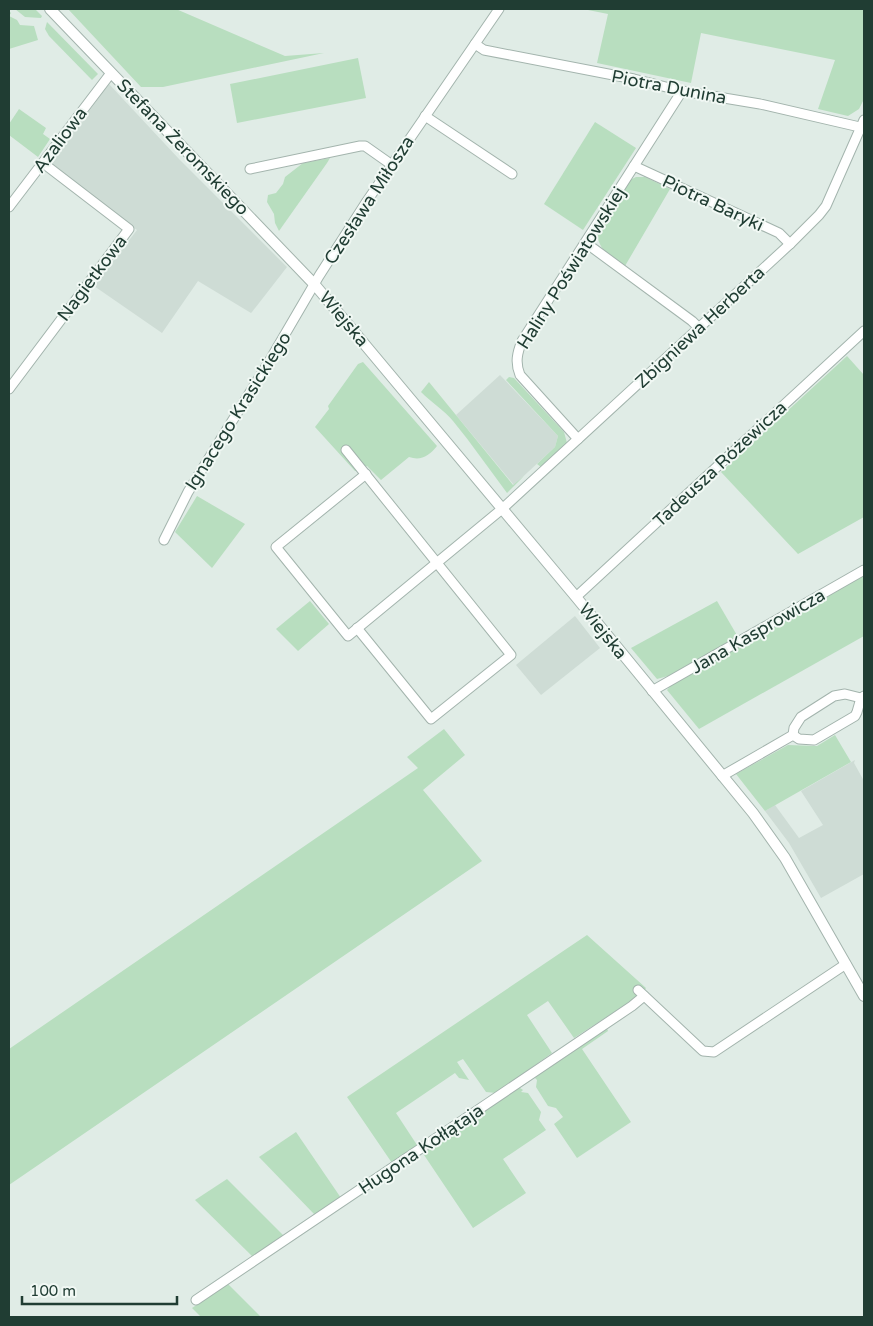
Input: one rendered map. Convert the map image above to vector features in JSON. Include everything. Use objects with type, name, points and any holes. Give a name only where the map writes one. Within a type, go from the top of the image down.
[{"type":"street","name":"Stefana Żeromskiego","points":[[50,9],[315,285]]},
{"type":"street","name":"Czesława Miłosza","points":[[315,285],[367,201],[499,9]]},
{"type":"street","name":"Piotra Dunina","points":[[475,44],[484,50],[682,91],[760,104],[863,125]]},
{"type":"street","name":"Azaliowa","points":[[9,208],[111,73]]},
{"type":"street","name":"Haliny Poświatowskiej","points":[[578,439],[520,375],[516,364],[518,349],[682,91]]},
{"type":"street","points":[[425,116],[512,174]]},
{"type":"street","name":"Zbigniewa Herberta","points":[[357,628],[502,509],[790,244],[826,206],[863,125]]},
{"type":"street","points":[[250,169],[360,146],[365,146],[392,165]]},
{"type":"street","name":"Nagietkowa","points":[[9,389],[129,229],[43,163]]},
{"type":"street","name":"Piotra Baryki","points":[[634,166],[779,233],[790,244]]},
{"type":"street","points":[[586,242],[692,321],[698,328]]},
{"type":"street","name":"Wiejska","points":[[315,285],[576,597],[752,814],[785,858],[864,996]]},
{"type":"street","name":"Ignacego Krasickiego","points":[[164,540],[188,492],[315,285]]},
{"type":"street","name":"Tadeusza Różewicza","points":[[576,597],[864,332]]},
{"type":"street","points":[[346,450],[366,474],[511,654],[431,719],[357,628],[348,636],[276,547],[366,474]]},
{"type":"street","name":"Jana Kasprowicza","points":[[652,692],[864,570]]},
{"type":"street","points":[[722,776],[793,735],[807,740],[819,738],[855,716],[863,697],[845,694],[834,696],[801,717],[794,728],[793,735]]},
{"type":"street","name":"Hugona Kołłątaja","points":[[196,1300],[632,1006],[641,993],[703,1051],[714,1052],[846,964]]},
{"type":"shaded area","points":[[109,84],[179,159],[287,267],[251,313],[198,281],[162,333],[94,286],[137,230],[54,168],[52,161]]},
{"type":"shaded area","points":[[500,375],[558,436],[555,447],[514,485],[456,415]]},
{"type":"shaded area","points":[[575,616],[600,648],[541,695],[516,665]]},
{"type":"shaded area","points":[[855,760],[854,763],[864,781],[864,874],[821,898],[789,843],[765,811],[775,805],[799,838],[823,825],[801,791]]},
{"type":"green space","points":[[15,9],[35,9],[42,16],[41,18],[25,17]]},
{"type":"green space","points":[[68,9],[176,9],[285,56],[324,53],[163,87],[141,87]]},
{"type":"green space","points":[[583,9],[864,9],[864,99],[859,109],[848,116],[818,109],[835,60],[701,33],[691,83],[597,63],[608,14]]},
{"type":"green space","points":[[9,16],[17,20],[20,25],[34,26],[38,40],[9,49]]},
{"type":"green space","points":[[47,22],[98,74],[92,80],[49,36],[45,29]]},
{"type":"green space","points":[[358,58],[366,98],[237,123],[230,84]]},
{"type":"green space","points":[[19,109],[46,128],[43,134],[50,139],[38,157],[9,135],[9,124]]},
{"type":"green space","points":[[595,122],[636,148],[583,230],[544,204]]},
{"type":"green space","points":[[330,158],[279,231],[275,223],[274,214],[267,202],[268,195],[276,193],[283,184],[285,177],[303,163]]},
{"type":"green space","points":[[636,177],[645,177],[670,189],[625,266],[603,249],[597,233],[630,180]]},
{"type":"green space","points":[[847,356],[864,375],[864,517],[798,554],[721,472]]},
{"type":"green space","points":[[363,362],[437,446],[424,457],[409,457],[381,480],[367,466],[355,471],[315,427],[358,364]]},
{"type":"green space","points":[[509,377],[514,378],[564,432],[567,443],[541,467],[537,464],[555,447],[558,436],[506,380]]},
{"type":"green space","points":[[429,382],[513,485],[524,476],[507,493],[453,421],[421,392]]},
{"type":"green space","points":[[197,496],[245,524],[212,568],[175,532]]},
{"type":"green space","points":[[864,575],[864,636],[699,729],[667,690],[672,684]]},
{"type":"green space","points":[[310,601],[329,624],[298,651],[276,629]]},
{"type":"green space","points":[[717,601],[738,637],[668,676],[657,679],[631,648]]},
{"type":"green space","points":[[444,729],[465,755],[423,790],[482,861],[9,1185],[9,1049],[418,768],[407,757]]},
{"type":"green space","points":[[835,735],[851,762],[765,811],[736,774],[788,745],[817,746]]},
{"type":"green space","points":[[587,935],[646,988],[642,994],[574,1038],[548,1001],[527,1015],[552,1053],[496,1093],[486,1092],[463,1059],[457,1062],[469,1080],[459,1078],[455,1073],[396,1113],[417,1145],[392,1163],[347,1097]]},
{"type":"green space","points":[[606,1026],[608,1031],[582,1049],[631,1122],[577,1158],[554,1124],[563,1117],[556,1108],[548,1106],[536,1087],[537,1080],[535,1078]]},
{"type":"green space","points":[[517,1086],[523,1090],[521,1092],[528,1093],[541,1112],[539,1120],[546,1130],[503,1159],[526,1193],[473,1228],[422,1152]]},
{"type":"green space","points":[[296,1132],[341,1198],[315,1215],[259,1157]]},
{"type":"green space","points":[[227,1179],[285,1237],[253,1257],[195,1200]]},
{"type":"green space","points":[[228,1284],[261,1317],[201,1317],[192,1308]]}]
